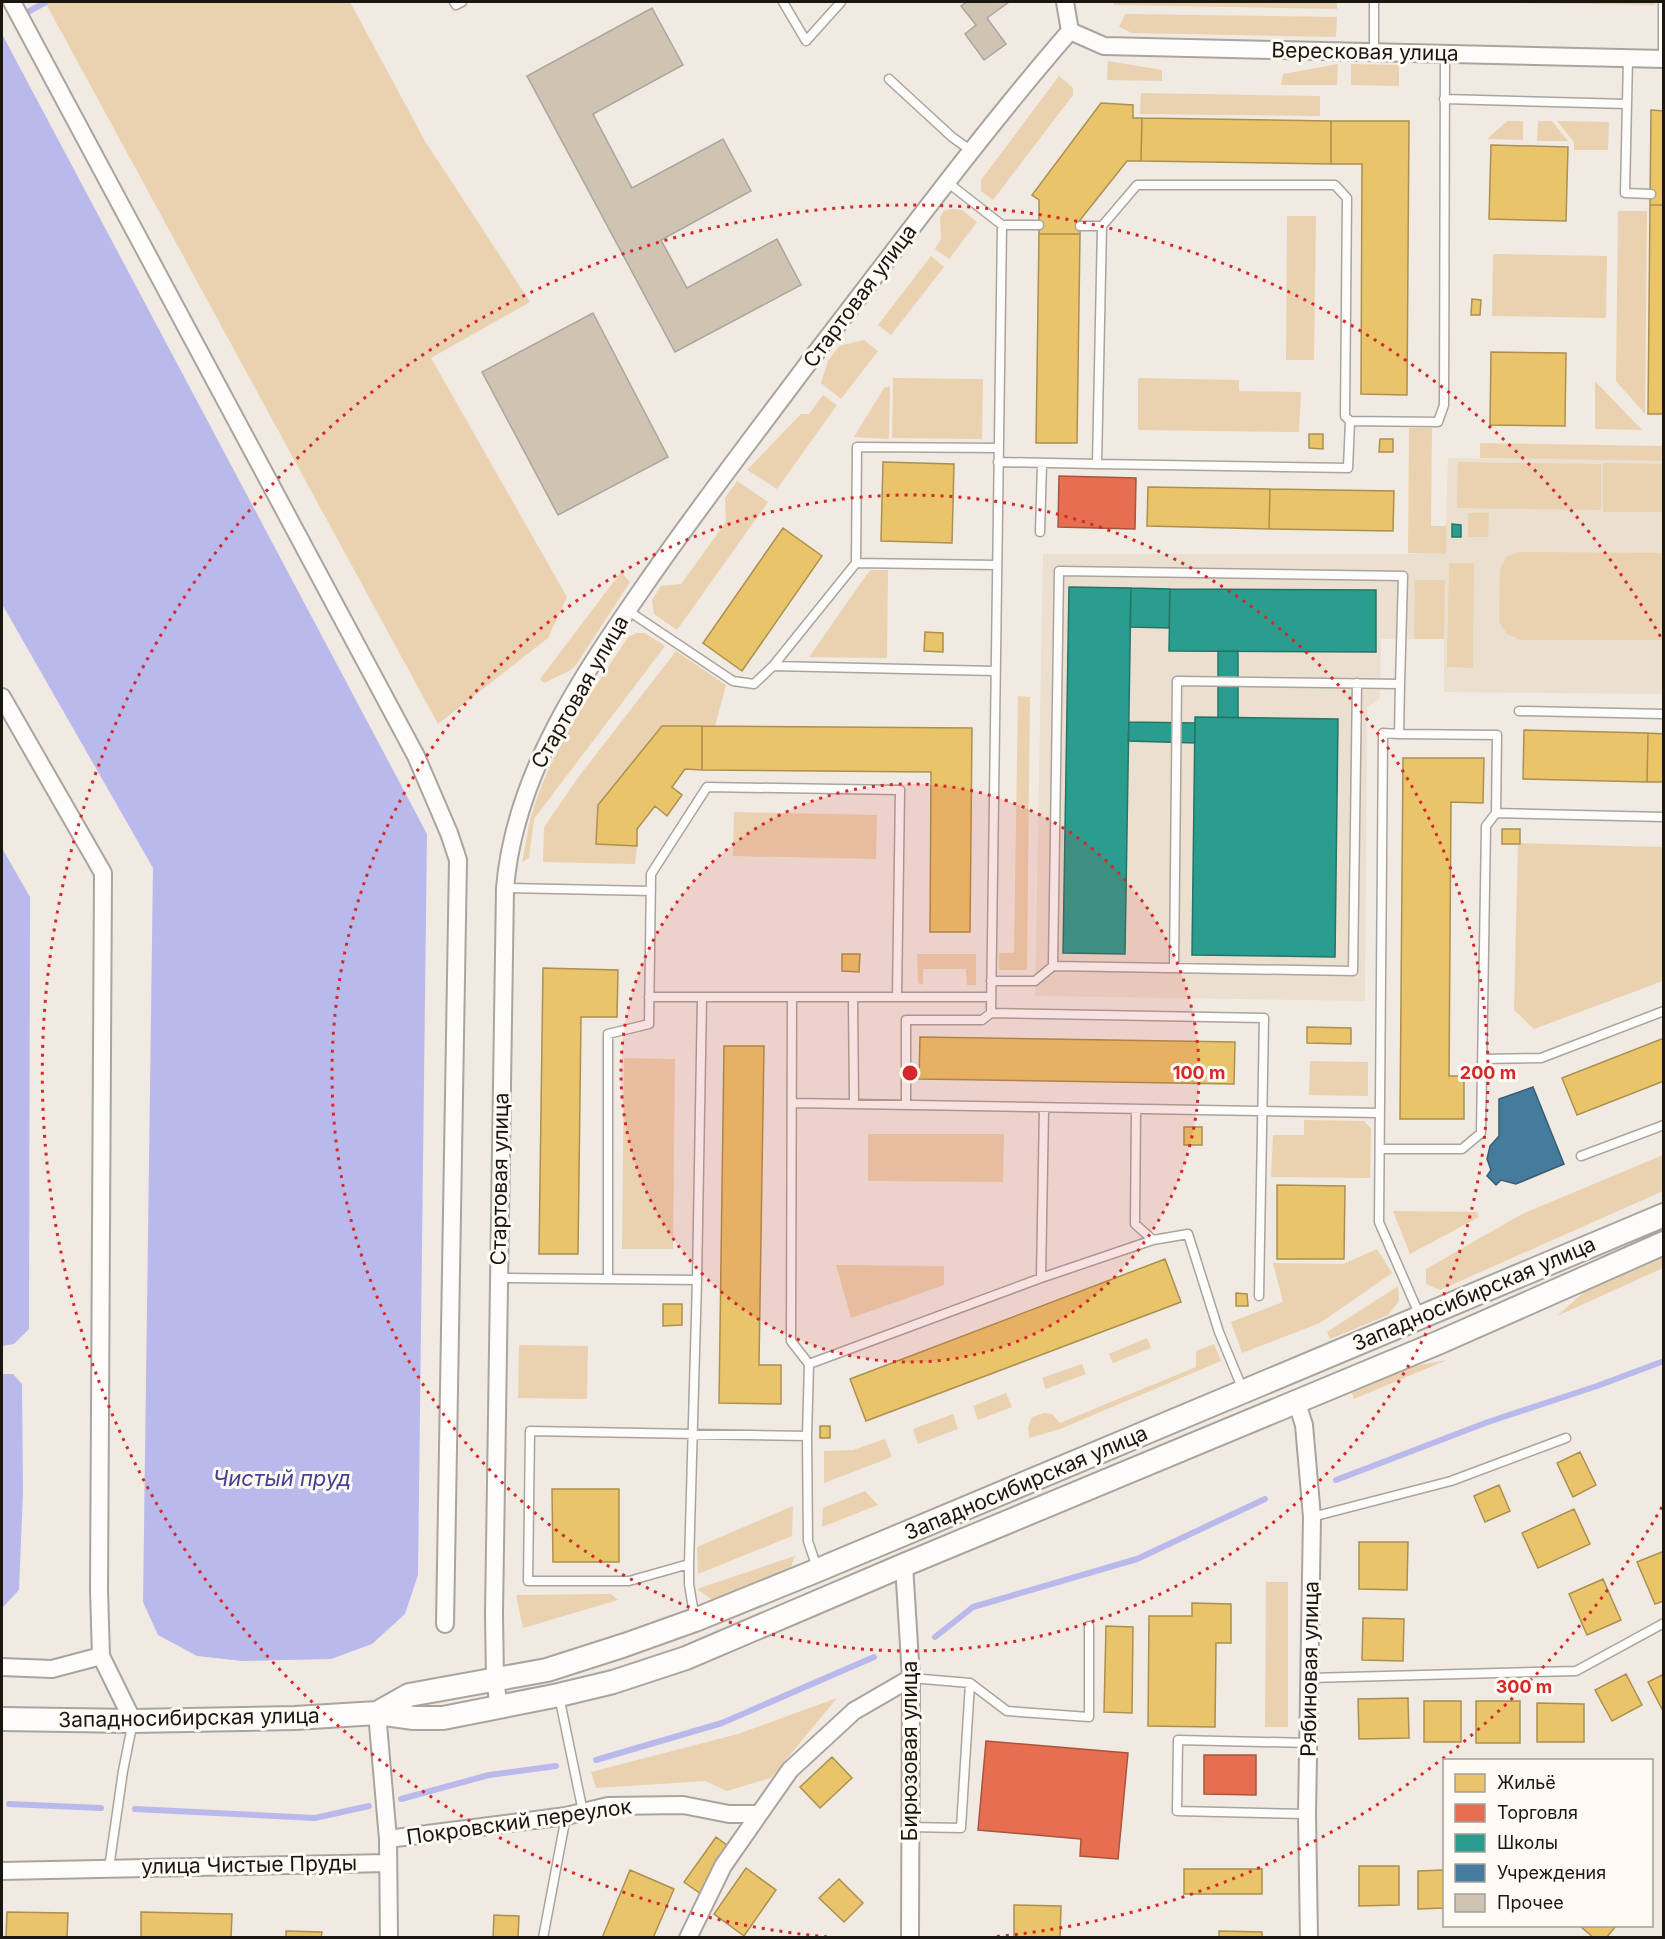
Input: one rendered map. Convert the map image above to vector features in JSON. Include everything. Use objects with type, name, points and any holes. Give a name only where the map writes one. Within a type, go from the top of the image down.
[{"type":"main road","name":"Западносибирская улица","points":[[377,1713],[409,1695],[547,1670],[696,1620],[1664,1215]]},
{"type":"main road","name":"Западносибирская улица","points":[[2,1719],[133,1721],[295,1718],[377,1713],[443,1719],[613,1682],[686,1658],[904,1565],[1297,1403],[1664,1243]]},
{"type":"street","points":[[12,2],[416,756],[449,832],[458,860],[445,1624]]},
{"type":"street","points":[[1065,2],[1070,31]]},
{"type":"street","name":"Вересковая улица","points":[[1070,31],[1104,46],[1663,59]]},
{"type":"street","name":"Стартовая улица","points":[[499,1708],[495,1679],[494,1614],[505,888],[507,862],[521,802],[546,742],[627,610],[729,468],[970,150],[1070,31]]},
{"type":"street","points":[[2,697],[103,873],[100,1656],[133,1721]]},
{"type":"street","name":"Рябиновая улица","points":[[1297,1403],[1304,1425],[1312,1517],[1307,1814],[1308,1938]]},
{"type":"street","name":"Бирюзовая улица","points":[[904,1565],[911,1678],[910,1938]]},
{"type":"street","points":[[2,1667],[52,1669],[100,1656]]},
{"type":"street","points":[[688,1938],[723,1866],[790,1770],[854,1712],[911,1678]]},
{"type":"street","points":[[377,1713],[388,1839],[389,1938]]},
{"type":"street","name":"Покровский переулок","points":[[388,1839],[574,1814],[608,1806],[683,1805],[729,1814],[758,1814]]},
{"type":"street","name":"улица Чистые Пруды","points":[[2,1871],[388,1863]]},
{"type":"lane","points":[[454,2],[456,5],[462,2]]},
{"type":"lane","points":[[783,2],[806,41],[841,2]]},
{"type":"lane","points":[[1374,2],[1374,52]]},
{"type":"lane","points":[[1663,2],[1663,59]]},
{"type":"lane","points":[[1097,464],[1102,226],[1137,185],[1335,185],[1347,198],[1345,416],[1350,421],[1438,422],[1444,405],[1445,53]]},
{"type":"lane","points":[[1628,58],[1625,193],[1651,194]]},
{"type":"lane","points":[[889,79],[952,137],[970,150]]},
{"type":"lane","points":[[1444,99],[1627,104]]},
{"type":"lane","points":[[947,182],[1002,225],[1039,225]]},
{"type":"lane","points":[[991,1013],[1002,225]]},
{"type":"lane","points":[[1080,226],[1102,226]]},
{"type":"lane","points":[[999,462],[1348,468],[1350,421]]},
{"type":"lane","points":[[627,610],[733,681],[754,684],[773,666],[856,563],[857,447],[999,448]]},
{"type":"lane","points":[[1040,532],[1042,464]]},
{"type":"lane","points":[[856,563],[997,566]]},
{"type":"lane","points":[[1053,966],[1059,571],[1403,576],[1399,734]]},
{"type":"lane","points":[[773,666],[996,671]]},
{"type":"lane","points":[[1174,968],[1177,681],[1400,684]]},
{"type":"lane","points":[[991,981],[1035,981],[1053,966],[1353,971],[1357,683]]},
{"type":"lane","points":[[1519,711],[1664,714]]},
{"type":"lane","points":[[1380,1149],[1462,1149],[1480,1133],[1486,826],[1496,813],[1497,735],[1383,734],[1379,1222],[1421,1316]]},
{"type":"lane","points":[[608,1279],[608,1034],[649,1024],[651,874],[707,787],[900,790],[897,996]]},
{"type":"lane","points":[[1496,813],[1664,817]]},
{"type":"lane","points":[[505,888],[651,891]]},
{"type":"lane","points":[[649,997],[990,997]]},
{"type":"lane","points":[[696,1620],[689,1584],[689,1564],[702,997]]},
{"type":"lane","points":[[792,997],[792,1341],[809,1364],[808,1541],[818,1570]]},
{"type":"lane","points":[[853,997],[854,1103]]},
{"type":"lane","points":[[1482,1059],[1541,1058],[1664,1011]]},
{"type":"lane","points":[[906,1104],[906,1020],[982,1020],[991,1013],[1264,1018],[1259,1296]]},
{"type":"lane","points":[[793,1103],[1380,1113]]},
{"type":"lane","points":[[1041,1278],[1044,1108]]},
{"type":"lane","points":[[1136,1109],[1135,1224],[1153,1240]]},
{"type":"lane","points":[[1581,1156],[1664,1125]]},
{"type":"lane","points":[[809,1364],[1041,1278],[1153,1240],[1188,1234],[1219,1332],[1243,1392]]},
{"type":"lane","points":[[498,1278],[697,1280]]},
{"type":"lane","points":[[689,1564],[629,1581],[528,1581],[530,1431],[807,1437]]},
{"type":"lane","points":[[1312,1517],[1451,1481],[1566,1438]]},
{"type":"lane","points":[[1309,1678],[1575,1671],[1664,1623]]},
{"type":"lane","points":[[911,1678],[970,1683],[1007,1711],[1089,1717],[1089,1626]]},
{"type":"lane","points":[[910,1827],[962,1828],[970,1683]]},
{"type":"lane","points":[[543,1938],[574,1814],[559,1695]]},
{"type":"lane","name":"улица Чистые Пруды","points":[[109,1869],[123,1771],[133,1721]]},
{"type":"lane","points":[[1307,1814],[1177,1812],[1178,1740],[1309,1743]]},
{"type":"shaded area","points":[[45,2],[350,2],[425,141],[530,302],[431,358],[567,597],[548,638],[438,724]]},
{"type":"shaded area","points":[[1112,2],[1337,2],[1337,9],[1114,5]]},
{"type":"shaded area","points":[[1430,2],[1656,2],[1655,5]]},
{"type":"shaded area","points":[[1125,14],[1337,17],[1336,37],[1132,33],[1119,27]]},
{"type":"shaded area","points":[[1108,61],[1162,70],[1162,81],[1107,80]]},
{"type":"shaded area","points":[[1338,64],[1337,85],[1281,85],[1283,74]]},
{"type":"shaded area","points":[[1351,64],[1399,65],[1399,86],[1351,85]]},
{"type":"shaded area","points":[[1059,76],[1073,88],[1073,95],[993,200],[981,191],[981,180]]},
{"type":"shaded area","points":[[1141,93],[1320,96],[1320,116],[1140,114]]},
{"type":"shaded area","points":[[1507,121],[1523,121],[1523,140],[1487,139]]},
{"type":"shaded area","points":[[1538,121],[1552,121],[1568,141],[1537,141]]},
{"type":"shaded area","points":[[1557,121],[1609,122],[1608,150],[1574,150],[1574,142]]},
{"type":"shaded area","points":[[945,210],[962,210],[977,222],[949,259],[935,249],[941,239],[940,217]]},
{"type":"shaded area","points":[[1618,211],[1647,211],[1645,414],[1616,381]]},
{"type":"shaded area","points":[[1287,216],[1316,216],[1314,360],[1286,360]]},
{"type":"shaded area","points":[[1493,254],[1607,256],[1606,318],[1492,316]]},
{"type":"shaded area","points":[[931,256],[944,267],[891,335],[878,325]]},
{"type":"shaded area","points":[[864,340],[878,351],[841,399],[821,383],[828,361],[839,346]]},
{"type":"shaded area","points":[[893,378],[983,379],[982,439],[892,438]]},
{"type":"shaded area","points":[[1138,378],[1239,380],[1239,391],[1301,392],[1299,432],[1138,430]]},
{"type":"shaded area","points":[[1595,381],[1642,430],[1595,429]]},
{"type":"shaded area","points":[[890,386],[889,439],[854,437],[884,388]]},
{"type":"shaded area","points":[[823,395],[837,405],[777,489],[747,470],[801,414],[809,414]]},
{"type":"shaded area","points":[[1409,428],[1432,428],[1431,526],[1446,526],[1446,554],[1408,553]]},
{"type":"shaded area","points":[[1480,443],[1663,446],[1663,461],[1480,458]]},
{"type":"shaded area","points":[[1448,458],[1663,461],[1663,694],[1444,692],[1444,639],[1381,639],[1380,699],[1367,707],[1365,1001],[1035,996],[1043,554],[1445,554]]},
{"type":"shaded area","points":[[1458,462],[1601,464],[1601,510],[1457,508]]},
{"type":"shaded area","points":[[1603,463],[1663,464],[1663,512],[1603,512]]},
{"type":"shaded area","points":[[737,481],[768,502],[677,630],[654,614],[652,600],[661,586],[681,584],[726,522],[725,498]]},
{"type":"shaded area","points":[[1468,513],[1489,513],[1488,537],[1468,537]]},
{"type":"shaded area","points":[[1521,552],[1663,553],[1663,640],[1521,640],[1507,634],[1499,622],[1500,569],[1507,556]]},
{"type":"shaded area","points":[[1449,563],[1474,563],[1473,668],[1447,667]]},
{"type":"shaded area","points":[[870,570],[888,570],[887,658],[809,657]]},
{"type":"shaded area","points":[[621,572],[630,582],[576,665],[544,683],[540,679]]},
{"type":"shaded area","points":[[1415,580],[1445,580],[1444,639],[1414,639]]},
{"type":"shaded area","points":[[636,633],[645,633],[665,646],[534,819],[529,858],[522,862],[531,817],[539,792],[560,746],[628,637]]},
{"type":"shaded area","points":[[676,651],[726,685],[715,726],[662,726],[598,805],[596,844],[637,846],[635,864],[543,862],[544,827],[580,775]]},
{"type":"shaded area","points":[[1018,696],[1030,697],[1027,970],[999,970],[999,953],[1014,953]]},
{"type":"shaded area","points":[[734,812],[877,815],[876,859],[733,856]]},
{"type":"shaded area","points":[[1518,843],[1663,847],[1663,981],[1534,1029],[1514,1010]]},
{"type":"shaded area","points":[[917,954],[976,954],[976,985],[967,985],[966,969],[923,969],[923,985],[918,983]]},
{"type":"shaded area","points":[[624,1058],[675,1059],[673,1249],[622,1249]]},
{"type":"shaded area","points":[[1310,1061],[1368,1062],[1368,1096],[1309,1095]]},
{"type":"shaded area","points":[[1304,1120],[1364,1121],[1371,1129],[1370,1178],[1271,1177],[1273,1135],[1304,1135]]},
{"type":"shaded area","points":[[868,1134],[1004,1134],[1003,1182],[868,1181]]},
{"type":"shaded area","points":[[1663,1155],[1663,1191],[1440,1290],[1426,1284],[1426,1269],[1522,1214]]},
{"type":"shaded area","points":[[1393,1211],[1477,1212],[1479,1217],[1410,1254]]},
{"type":"shaded area","points":[[1377,1249],[1392,1273],[1320,1323],[1242,1353],[1231,1322],[1283,1302],[1273,1263],[1343,1264]]},
{"type":"shaded area","points":[[1663,1258],[1663,1268],[1557,1316],[1583,1293]]},
{"type":"shaded area","points":[[836,1265],[944,1266],[944,1285],[851,1318]]},
{"type":"shaded area","points":[[1398,1286],[1399,1301],[1388,1315],[1330,1339],[1327,1332]]},
{"type":"shaded area","points":[[1147,1338],[1151,1348],[1113,1363],[1109,1354]]},
{"type":"shaded area","points":[[1214,1344],[1221,1361],[1060,1429],[1029,1438],[1028,1427],[1032,1417],[1044,1413],[1052,1414],[1060,1423],[1196,1367],[1196,1351]]},
{"type":"shaded area","points":[[519,1345],[588,1346],[587,1399],[518,1398]]},
{"type":"shaded area","points":[[1447,1360],[1354,1399],[1352,1393],[1414,1366]]},
{"type":"shaded area","points":[[1082,1364],[1086,1374],[1046,1389],[1042,1378]]},
{"type":"shaded area","points":[[1006,1393],[1012,1407],[978,1420],[973,1406]]},
{"type":"shaded area","points":[[953,1414],[958,1429],[918,1444],[913,1429]]},
{"type":"shaded area","points":[[885,1439],[892,1457],[824,1483],[824,1451],[853,1450]]},
{"type":"shaded area","points":[[865,1491],[878,1505],[822,1527],[823,1508]]},
{"type":"shaded area","points":[[793,1506],[792,1536],[698,1574],[697,1547]]},
{"type":"shaded area","points":[[795,1556],[790,1569],[715,1602],[697,1589]]},
{"type":"shaded area","points":[[1266,1582],[1288,1582],[1288,1727],[1265,1727]]},
{"type":"shaded area","points":[[611,1594],[618,1600],[523,1628],[516,1595]]},
{"type":"shaded area","points":[[837,1698],[771,1778],[727,1791],[705,1781],[596,1788],[591,1772],[738,1734]]},
{"type":"water","name":"Чистый пруд","points":[[2,34],[427,834],[418,1575],[405,1614],[372,1644],[331,1659],[242,1661],[197,1656],[158,1635],[143,1602],[153,868],[2,604]]},
{"type":"water","points":[[2,848],[30,897],[29,1329],[14,1344],[2,1346]]},
{"type":"water","points":[[2,1374],[13,1374],[22,1384],[23,1492],[19,1590],[2,1608]]},
{"type":"building: Жильё","points":[[1101,103],[1133,105],[1133,118],[1142,118],[1141,161],[1127,161],[1080,220],[1080,234],[1039,234],[1039,200],[1032,195]]},
{"type":"building: Жильё","points":[[1651,110],[1664,111],[1664,205],[1650,205]]},
{"type":"building: Жильё","points":[[1142,118],[1331,121],[1331,164],[1141,161]]},
{"type":"building: Жильё","points":[[1331,121],[1409,121],[1407,395],[1361,394],[1362,164],[1331,164]]},
{"type":"building: Жильё","points":[[1491,145],[1568,147],[1566,221],[1489,219]]},
{"type":"building: Жильё","points":[[1650,205],[1664,205],[1664,414],[1648,414]]},
{"type":"building: Жильё","points":[[1039,234],[1080,234],[1077,443],[1036,443]]},
{"type":"building: Жильё","points":[[1472,299],[1481,300],[1480,315],[1471,315]]},
{"type":"building: Жильё","points":[[1491,352],[1566,353],[1565,426],[1490,425]]},
{"type":"building: Жильё","points":[[1309,434],[1323,434],[1323,449],[1309,448]]},
{"type":"building: Жильё","points":[[1380,439],[1393,439],[1393,452],[1379,452]]},
{"type":"building: Жильё","points":[[883,462],[954,464],[952,543],[881,541]]},
{"type":"building: Жильё","points":[[1148,487],[1270,489],[1269,529],[1147,526]]},
{"type":"building: Жильё","points":[[1270,489],[1394,491],[1393,531],[1269,529]]},
{"type":"building: Жильё","points":[[783,528],[822,556],[742,671],[703,643]]},
{"type":"building: Жильё","points":[[925,632],[943,633],[943,652],[924,651]]},
{"type":"building: Жильё","points":[[662,726],[702,726],[702,770],[685,769],[672,787],[682,795],[667,816],[655,806],[637,829],[637,846],[596,844],[598,805]]},
{"type":"building: Жильё","points":[[702,726],[972,728],[970,932],[930,932],[931,772],[702,770]]},
{"type":"building: Жильё","points":[[1524,730],[1648,733],[1647,782],[1523,779]]},
{"type":"building: Жильё","points":[[1648,733],[1664,734],[1664,782],[1647,782]]},
{"type":"building: Жильё","points":[[1403,758],[1484,758],[1483,803],[1451,802],[1449,1076],[1464,1076],[1464,1119],[1400,1119]]},
{"type":"building: Жильё","points":[[1502,829],[1520,829],[1520,844],[1502,844]]},
{"type":"building: Жильё","points":[[842,954],[860,954],[859,972],[842,971]]},
{"type":"building: Жильё","points":[[543,968],[618,970],[617,1017],[581,1017],[578,1254],[539,1254]]},
{"type":"building: Жильё","points":[[1307,1027],[1351,1028],[1351,1044],[1307,1043]]},
{"type":"building: Жильё","points":[[920,1037],[1235,1042],[1234,1084],[919,1079]]},
{"type":"building: Жильё","points":[[1664,1038],[1664,1081],[1577,1115],[1562,1078]]},
{"type":"building: Жильё","points":[[724,1046],[764,1046],[759,1365],[781,1365],[781,1404],[719,1403]]},
{"type":"building: Жильё","points":[[1184,1127],[1202,1127],[1202,1145],[1184,1145]]},
{"type":"building: Жильё","points":[[1277,1185],[1345,1186],[1344,1259],[1277,1259]]},
{"type":"building: Жильё","points":[[1165,1259],[1181,1302],[866,1421],[850,1379]]},
{"type":"building: Жильё","points":[[1236,1293],[1247,1294],[1248,1306],[1236,1306]]},
{"type":"building: Жильё","points":[[663,1304],[682,1304],[682,1325],[663,1326]]},
{"type":"building: Жильё","points":[[820,1426],[830,1426],[830,1438],[820,1438]]},
{"type":"building: Жильё","points":[[1580,1452],[1596,1485],[1573,1497],[1557,1463]]},
{"type":"building: Жильё","points":[[1499,1485],[1510,1511],[1485,1522],[1474,1496]]},
{"type":"building: Жильё","points":[[552,1489],[619,1489],[619,1562],[553,1562]]},
{"type":"building: Жильё","points":[[1574,1509],[1590,1544],[1538,1568],[1522,1533]]},
{"type":"building: Жильё","points":[[1359,1542],[1408,1542],[1407,1590],[1359,1589]]},
{"type":"building: Жильё","points":[[1664,1551],[1664,1601],[1655,1604],[1637,1562]]},
{"type":"building: Жильё","points":[[1603,1579],[1621,1620],[1587,1635],[1569,1594]]},
{"type":"building: Жильё","points":[[1192,1603],[1231,1604],[1231,1643],[1216,1643],[1215,1727],[1148,1726],[1149,1616],[1192,1616]]},
{"type":"building: Жильё","points":[[1363,1618],[1404,1619],[1403,1661],[1362,1660]]},
{"type":"building: Жильё","points":[[1106,1626],[1133,1627],[1132,1713],[1104,1712]]},
{"type":"building: Жильё","points":[[1626,1674],[1642,1705],[1612,1721],[1595,1690]]},
{"type":"building: Жильё","points":[[1664,1674],[1664,1713],[1648,1682]]},
{"type":"building: Жильё","points":[[1408,1698],[1409,1738],[1359,1739],[1358,1699]]},
{"type":"building: Жильё","points":[[1424,1701],[1461,1701],[1461,1742],[1424,1742]]},
{"type":"building: Жильё","points":[[1476,1701],[1520,1701],[1520,1743],[1476,1743]]},
{"type":"building: Жильё","points":[[1537,1703],[1584,1704],[1584,1742],[1537,1742]]},
{"type":"building: Жильё","points":[[832,1757],[852,1778],[820,1808],[800,1787]]},
{"type":"building: Жильё","points":[[716,1837],[732,1849],[701,1894],[684,1882]]},
{"type":"building: Жильё","points":[[1359,1866],[1399,1866],[1399,1905],[1359,1906]]},
{"type":"building: Жильё","points":[[746,1868],[776,1890],[744,1936],[714,1914]]},
{"type":"building: Жильё","points":[[1184,1869],[1262,1869],[1262,1894],[1184,1894]]},
{"type":"building: Жильё","points":[[630,1870],[674,1889],[653,1938],[602,1938]]},
{"type":"building: Жильё","points":[[1443,1870],[1443,1908],[1418,1909],[1418,1871]]},
{"type":"building: Жильё","points":[[839,1879],[863,1903],[844,1922],[819,1898]]},
{"type":"building: Жильё","points":[[1014,1905],[1061,1906],[1060,1938],[1014,1938]]},
{"type":"building: Жильё","points":[[7,1912],[68,1913],[67,1938],[6,1938]]},
{"type":"building: Жильё","points":[[141,1912],[232,1914],[231,1938],[141,1938]]},
{"type":"building: Жильё","points":[[494,1915],[519,1916],[518,1938],[493,1938]]},
{"type":"building: Жильё","points":[[1581,1927],[1615,1927],[1606,1938],[1594,1938]]},
{"type":"building: Жильё","points":[[286,1931],[322,1932],[321,1938],[286,1938]]},
{"type":"building: Жильё","points":[[1219,1931],[1262,1932],[1262,1938],[1219,1938]]},
{"type":"building: Торговля","points":[[1059,476],[1136,478],[1135,529],[1058,527]]},
{"type":"building: Торговля","points":[[986,1741],[1128,1753],[1118,1859],[1080,1856],[1081,1839],[978,1830]]},
{"type":"building: Торговля","points":[[1204,1755],[1256,1755],[1256,1795],[1204,1794]]},
{"type":"building: Школы","points":[[1452,524],[1461,525],[1461,537],[1452,537]]},
{"type":"building: Школы","points":[[1069,587],[1131,588],[1125,954],[1063,953]]},
{"type":"building: Школы","points":[[1131,588],[1170,589],[1169,628],[1130,627]]},
{"type":"building: Школы","points":[[1170,589],[1376,590],[1376,652],[1169,651]]},
{"type":"building: Школы","points":[[1218,651],[1238,651],[1238,718],[1218,717]]},
{"type":"building: Школы","points":[[1195,717],[1338,719],[1335,957],[1192,955]]},
{"type":"building: Школы","points":[[1129,722],[1195,723],[1195,743],[1128,741]]},
{"type":"building: Учреждения","points":[[1533,1087],[1564,1164],[1516,1184],[1501,1180],[1496,1185],[1487,1176],[1491,1170],[1487,1159],[1490,1146],[1499,1136],[1499,1099]]},
{"type":"building: Прочее","points":[[967,2],[1009,2],[987,18],[1006,44],[984,60],[965,34],[976,25],[961,6]]},
{"type":"building: Прочее","points":[[652,8],[683,65],[593,114],[632,188],[723,139],[751,191],[661,240],[687,288],[777,239],[801,285],[675,352],[527,76]]},
{"type":"building: Прочее","points":[[593,313],[668,457],[558,515],[482,372]]},
{"type":"waterway","points":[[22,15],[46,2]]},
{"type":"waterway","points":[[1336,1480],[1488,1422],[1664,1361]]},
{"type":"waterway","points":[[935,1637],[973,1607],[1137,1559],[1265,1499]]},
{"type":"waterway","points":[[596,1760],[722,1723],[874,1657]]},
{"type":"waterway","points":[[401,1799],[489,1775],[556,1766]]},
{"type":"waterway","points":[[9,1804],[101,1808]]},
{"type":"waterway","points":[[135,1809],[315,1818],[369,1806]]}]
